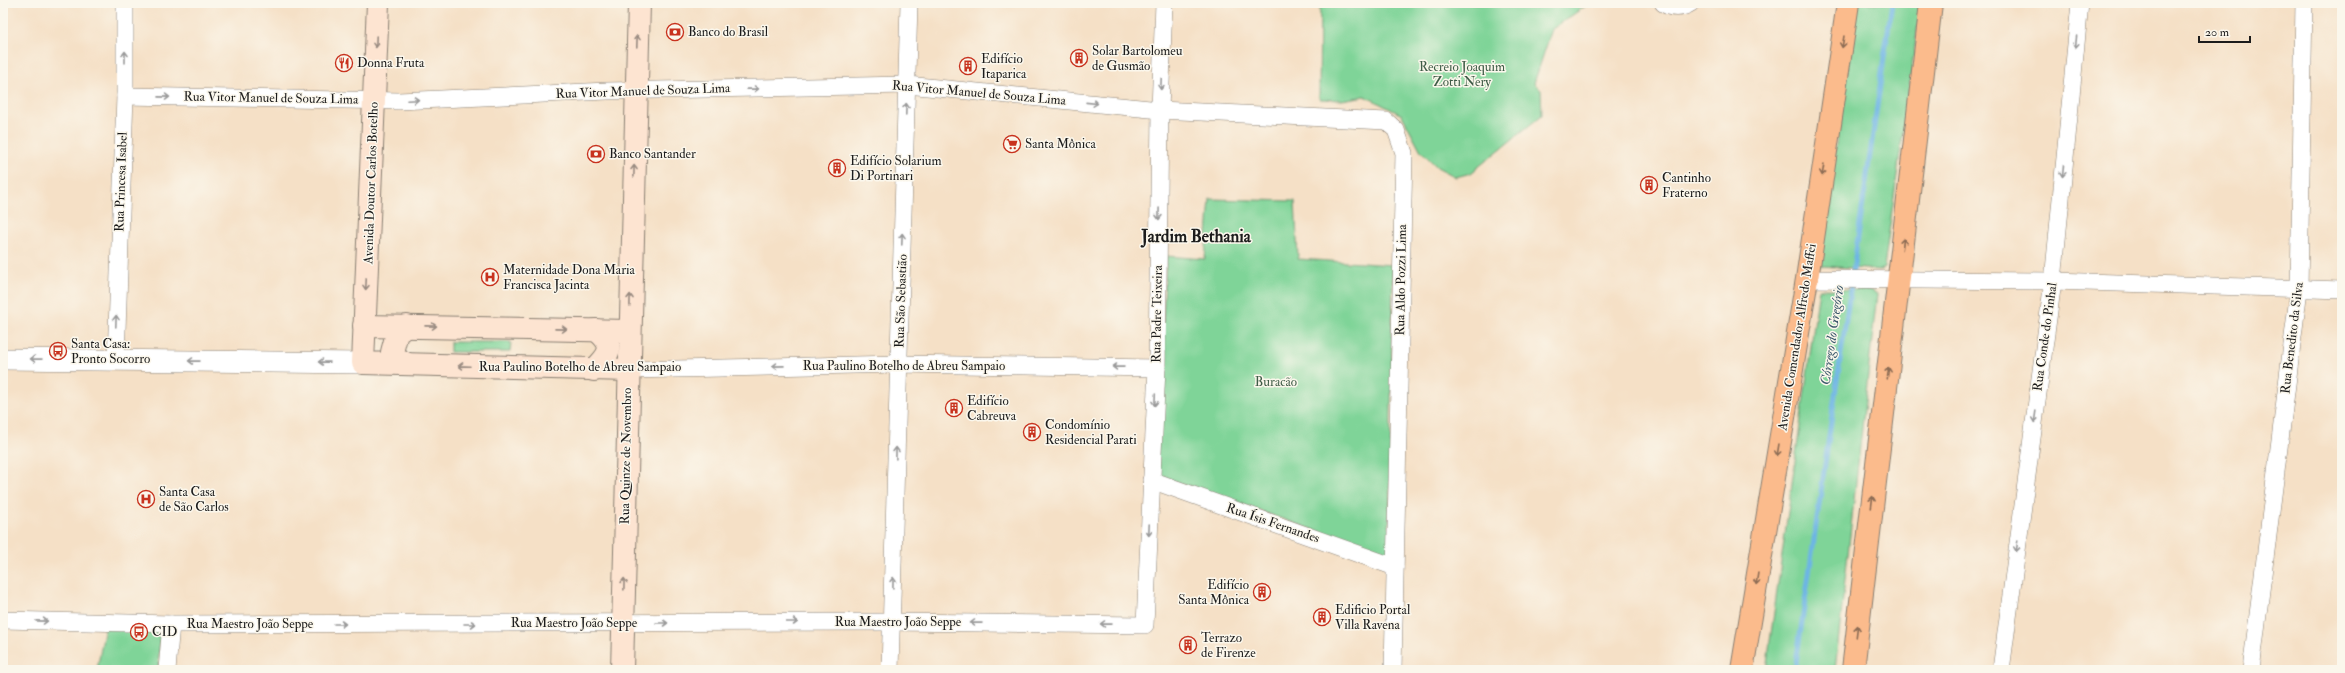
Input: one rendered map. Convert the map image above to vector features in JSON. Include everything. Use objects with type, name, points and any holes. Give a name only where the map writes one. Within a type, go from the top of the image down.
[{"type":"main road","name":"Avenida Doutor Carlos Botelho","points":[[363,363],[378,3]]},
{"type":"main road","name":"Rua Quinze de Novembro","points":[[622,670],[635,92],[639,3]]},
{"type":"main road","name":"Avenida Comendador Alfredo Maffei","points":[[1742,670],[1807,279],[1848,3]]},
{"type":"main road","points":[[1853,670],[1891,280],[1931,3]]},
{"type":"main road","points":[[364,326],[630,331]]},
{"type":"main road","points":[[406,326],[397,334],[392,352],[396,358],[407,364]]},
{"type":"main road","points":[[594,370],[606,358],[609,345],[607,338],[596,330]]},
{"type":"main road","name":"Rua Paulino Botelho de Abreu Sampaio","points":[[363,363],[629,370]]},
{"type":"street","name":"Rua Princesa Isabel","points":[[116,360],[125,96],[125,3]]},
{"type":"street","name":"Rua São Sebastião","points":[[890,670],[909,3]]},
{"type":"street","name":"Rua Padre Teixeira","points":[[1146,625],[1151,480],[1157,368],[1160,110],[1164,3]]},
{"type":"street","points":[[1663,3],[1674,8],[1682,7],[1691,3]]},
{"type":"street","name":"Rua Conde do Pinhal","points":[[2001,670],[2053,281],[2080,3]]},
{"type":"street","name":"Rua Benedito da Silva","points":[[2251,670],[2299,289],[2304,3]]},
{"type":"street","name":"Rua Vitor Manuel de Souza Lima","points":[[125,96],[399,101],[635,92],[907,85],[1160,110]]},
{"type":"street","name":"Rua Aldo Pozzi Lima","points":[[1160,110],[1386,121],[1396,130],[1404,153],[1393,670]]},
{"type":"street","points":[[1807,279],[2053,281],[2342,290]]},
{"type":"street","name":"Rua Paulino Botelho de Abreu Sampaio","points":[[3,359],[363,363]]},
{"type":"street","name":"Rua Paulino Botelho de Abreu Sampaio","points":[[629,370],[899,364],[1157,368]]},
{"type":"street","name":"Rua Ísis Fernandes","points":[[1151,480],[1395,566]]},
{"type":"street","name":"Rua Maestro João Seppe","points":[[3,620],[172,624],[892,622],[1146,625]]},
{"type":"street","points":[[168,670],[172,624]]},
{"type":"green space","name":"Recreio Joaquim Zotti Nery","points":[[1320,3],[1590,3],[1552,29],[1534,83],[1541,90],[1542,115],[1471,173],[1456,177],[1437,167],[1421,151],[1402,115],[1365,96],[1342,100],[1319,99]]},
{"type":"green space","points":[[1856,3],[1921,3],[1884,268],[1880,270],[1822,266],[1819,264]]},
{"type":"green space","name":"Buracão","points":[[1210,199],[1295,201],[1298,259],[1393,265],[1389,556],[1156,475],[1166,256],[1205,259]]},
{"type":"green space","points":[[1819,289],[1871,290],[1877,294],[1835,670],[1766,670]]},
{"type":"green space","points":[[450,342],[511,342],[510,352],[450,352]]},
{"type":"green space","points":[[105,627],[156,631],[160,635],[158,670],[97,670]]},
{"type":"waterway","name":"Córrego do Gregório","points":[[1795,670],[1892,3]]},
{"type":"place","name":"Banco do Brasil","points":[[675,32]]},
{"type":"place","name":"Solar Bartolomeu de Gusmão","points":[[1079,58]]},
{"type":"place","name":"Donna Fruta","points":[[344,63]]},
{"type":"place","name":"Edifício Itaparica","points":[[968,66]]},
{"type":"place","name":"Santa Mônica","points":[[1012,144]]},
{"type":"place","name":"Banco Santander","points":[[596,154]]},
{"type":"place","name":"Edifício Solarium Di Portinari","points":[[837,168]]},
{"type":"place","name":"Cantinho Fraterno","points":[[1649,185]]},
{"type":"place","name":"Maternidade Dona Maria Francisca Jacinta","points":[[490,277]]},
{"type":"place","name":"Santa Casa: Pronto Socorro","points":[[58,351]]},
{"type":"place","name":"Edifício Cabreuva","points":[[954,408]]},
{"type":"place","name":"Condomínio Residencial Parati","points":[[1032,432]]},
{"type":"place","name":"Santa Casa de São Carlos","points":[[146,499]]},
{"type":"place","name":"Edifício Santa Mônica","points":[[1262,592]]},
{"type":"place","name":"Edificio Portal Villa Ravena","points":[[1322,617]]},
{"type":"place","name":"CID","points":[[139,632]]},
{"type":"place","name":"Terrazo de Firenze","points":[[1188,645]]},
{"type":"district","name":"Jardim Bethania","points":[[1196,236]]}]
